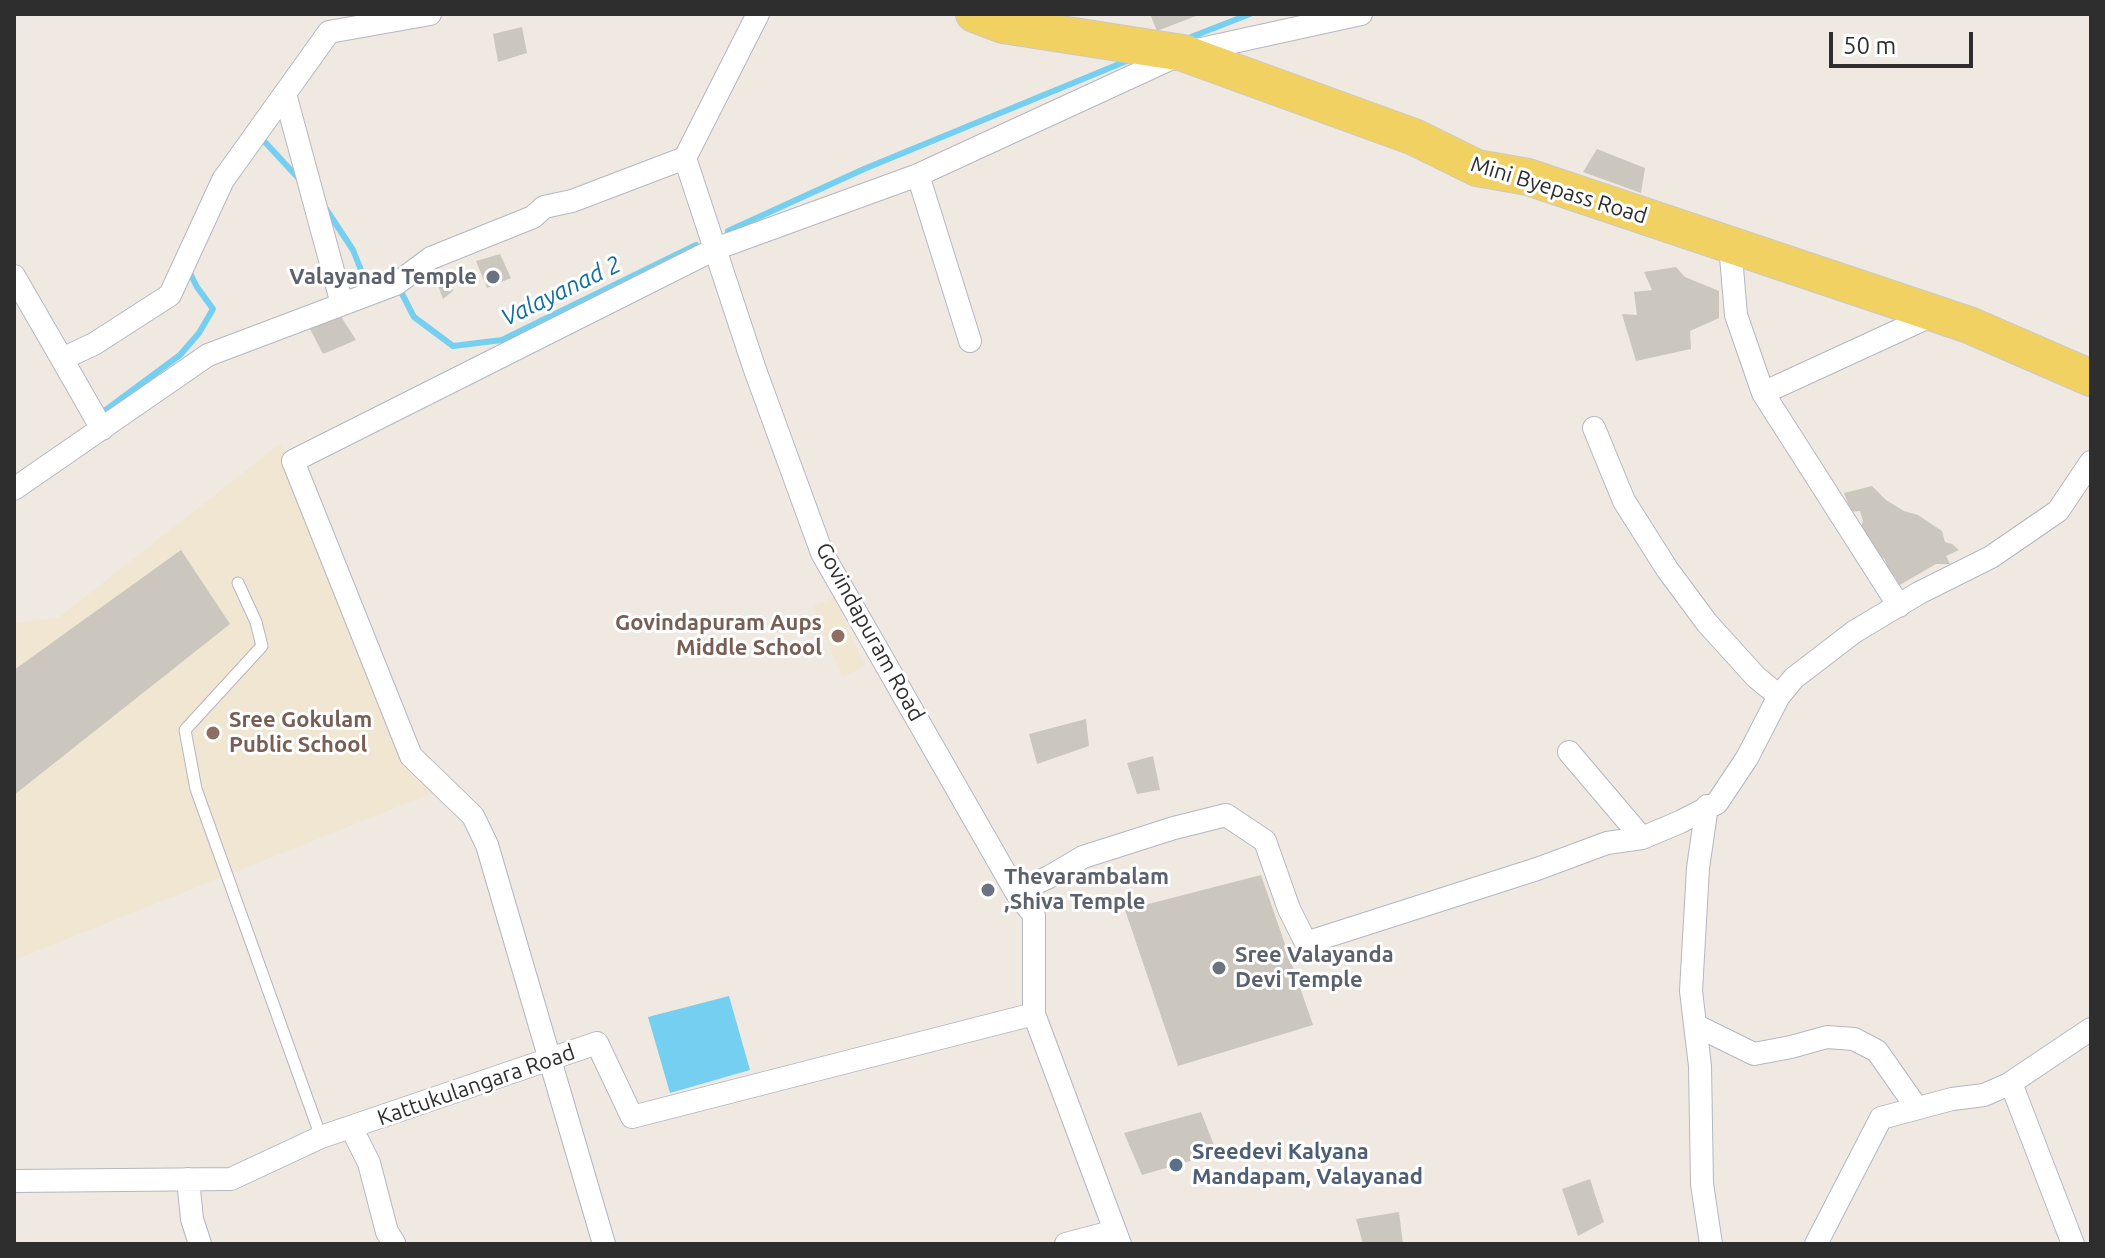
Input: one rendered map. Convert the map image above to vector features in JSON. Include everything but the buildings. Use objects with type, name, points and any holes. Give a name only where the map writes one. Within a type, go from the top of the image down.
[{"type":"main road","name":"Mini Byepass Road","points":[[974,14],[1003,25],[1183,53],[1414,137],[1477,168],[1528,177],[1969,325],[2091,378]]},
{"type":"street","points":[[62,359],[94,344],[170,295],[223,180],[329,32],[430,14]]},
{"type":"street","points":[[14,489],[208,355],[396,284],[431,258],[533,217],[544,207],[572,201],[685,158],[758,14]]},
{"type":"street","points":[[604,1244],[487,845],[473,816],[411,756],[293,461],[715,249],[918,175],[1183,53],[1361,14]]},
{"type":"street","points":[[285,94],[342,304]]},
{"type":"street","name":"Govindapuram Road","points":[[685,158],[754,367],[822,553],[1016,892],[1034,915],[1034,1014],[1118,1238]]},
{"type":"street","points":[[918,175],[970,341]]},
{"type":"street","points":[[1730,245],[1736,315],[1763,393],[1899,606]]},
{"type":"street","points":[[14,276],[102,429]]},
{"type":"street","points":[[1763,393],[1935,314]]},
{"type":"street","points":[[1594,428],[1624,501],[1667,569],[1707,623],[1756,677],[1779,696]]},
{"type":"street","points":[[1016,892],[1083,857],[1226,815],[1265,841],[1289,909],[1306,943],[1537,869],[1607,843],[1642,838],[1717,803],[1747,758],[1779,696],[1794,678],[1854,632],[1991,557],[2058,511],[2091,462]]},
{"type":"street","points":[[1569,752],[1642,838]]},
{"type":"street","points":[[1707,806],[1698,868],[1691,991],[1700,1066],[1702,1184],[1711,1244]]},
{"type":"street","name":"Kattukulangara Road","points":[[14,1181],[231,1179],[321,1137],[597,1043],[632,1117],[1034,1014]]},
{"type":"street","points":[[1695,1025],[1754,1054],[1827,1037],[1854,1039],[1877,1051],[1917,1108]]},
{"type":"street","points":[[1816,1244],[1881,1118],[1984,1095],[2009,1084],[2091,1029]]},
{"type":"street","points":[[2009,1084],[2073,1244]]},
{"type":"street","points":[[351,1127],[369,1163],[387,1232],[394,1243]]},
{"type":"street","points":[[188,1179],[192,1219],[200,1244]]},
{"type":"street","points":[[1066,1244],[1118,1238]]},
{"type":"lane","points":[[238,583],[256,622],[262,646],[185,730],[196,789],[321,1137]]},
{"type":"shaded area","name":"Sree Gokulam Public School","points":[[281,443],[438,791],[14,960],[14,623],[58,618]]},
{"type":"shaded area","name":"Govindapuram Aups Middle School","points":[[834,598],[865,666],[842,677],[813,606]]},
{"type":"water","points":[[729,996],[750,1070],[670,1093],[648,1017]]},
{"type":"waterway","points":[[1186,39],[1250,14]]},
{"type":"waterway","points":[[728,231],[864,169],[1129,60]]},
{"type":"waterway","name":"Valayanad 2","points":[[264,141],[300,180]]},
{"type":"waterway","name":"Valayanad 2","points":[[326,209],[353,250],[369,290]]},
{"type":"waterway","name":"Valayanad 2","points":[[399,288],[414,317],[453,346],[502,340],[696,245]]},
{"type":"waterway","name":"Valayanad 2","points":[[99,415],[180,355],[199,333],[213,309],[188,269]]},
{"type":"place","name":"Valayanad Temple","points":[[493,277]]},
{"type":"place","name":"Govindapuram Aups Middle School","points":[[838,636]]},
{"type":"place","name":"Sree Gokulam Public School","points":[[213,733]]},
{"type":"place","name":"Thevarambalam ,Shiva Temple","points":[[988,890]]},
{"type":"place","name":"Sree Valayanda Devi Temple","points":[[1219,968]]},
{"type":"place","name":"Sreedevi Kalyana Mandapam, Valayanad","points":[[1176,1165]]}]
